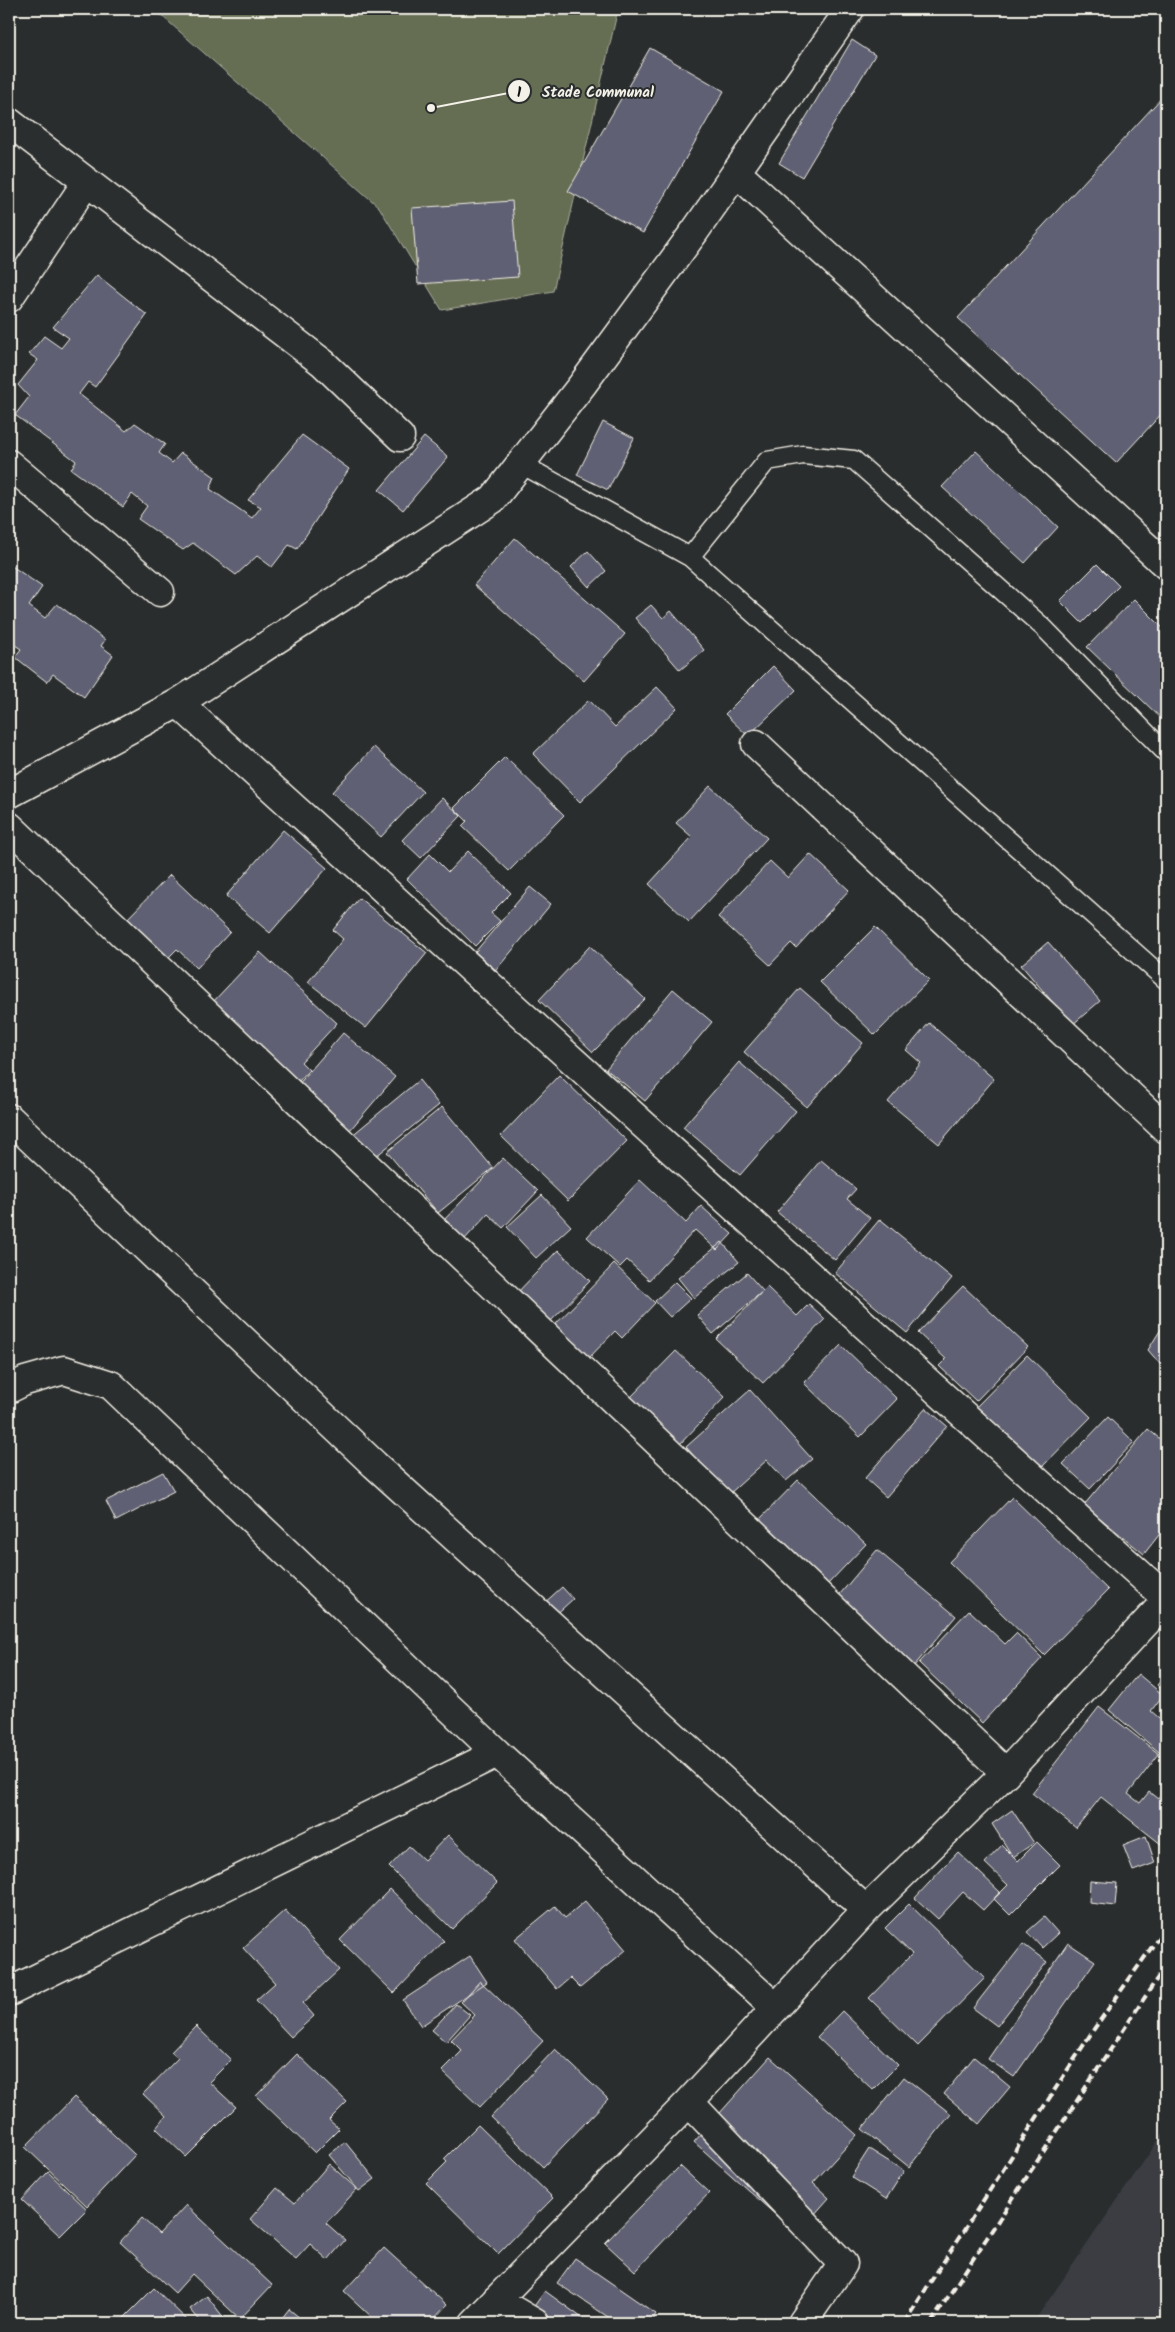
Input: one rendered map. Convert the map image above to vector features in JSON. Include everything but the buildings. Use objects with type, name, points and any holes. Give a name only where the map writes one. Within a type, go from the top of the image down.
[{"type":"street","points":[[9,794],[178,704],[493,500],[582,385],[736,172],[850,9]]},
{"type":"street","points":[[9,122],[86,183],[323,363],[400,437]]},
{"type":"street","points":[[736,172],[1163,557]]},
{"type":"street","points":[[9,298],[86,183]]},
{"type":"street","points":[[9,464],[160,592]]},
{"type":"street","points":[[178,704],[1166,1599],[1006,1773],[866,1910],[689,2102],[474,2323]]},
{"type":"street","points":[[756,744],[1166,1129]]},
{"type":"street","points":[[9,826],[1006,1773]]},
{"type":"street","points":[[9,1118],[375,1465],[866,1910]]},
{"type":"street","points":[[9,1389],[25,1381],[64,1370],[111,1385],[497,1753],[775,2007]]},
{"type":"street","points":[[9,1992],[497,1753]]},
{"type":"street","points":[[689,2102],[843,2264],[802,2323]]},
{"type":"street","points":[[496,2300],[536,2323]]},
{"type":"lane","points":[[690,557],[767,460],[804,455],[854,460],[1044,628],[1166,753]]},
{"type":"lane","points":[[521,464],[690,557],[1166,980]]},
{"type":"shaded area","points":[[1166,2129],[1166,2323],[1033,2323]]},
{"type":"green space","points":[[154,9],[618,9],[553,291],[442,310],[379,207]]},
{"type":"railway","points":[[904,2323],[1094,2029],[1166,1927]]},
{"type":"railway","points":[[931,2323],[1166,1965]]},
{"type":"place","name":"Stade Communal","points":[[431,108]]}]
